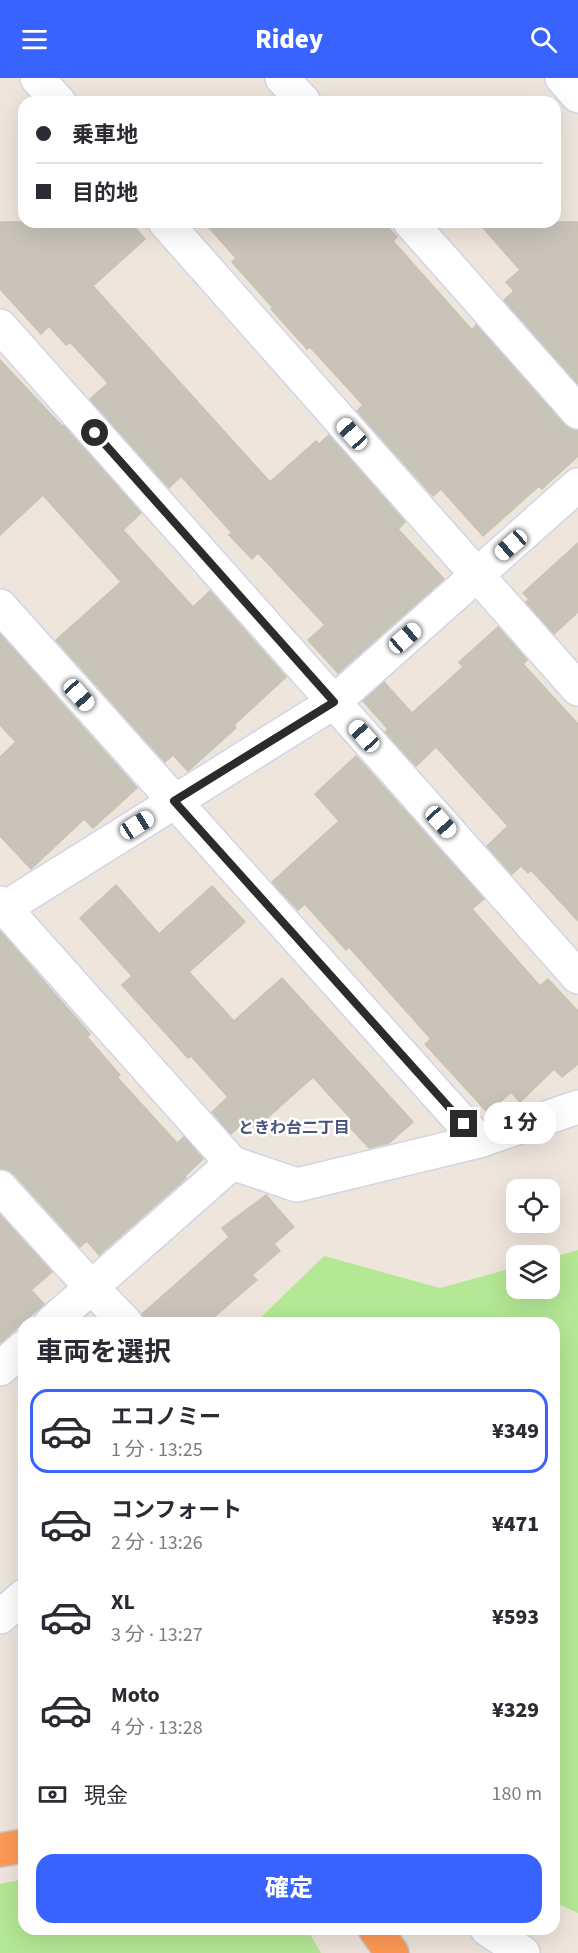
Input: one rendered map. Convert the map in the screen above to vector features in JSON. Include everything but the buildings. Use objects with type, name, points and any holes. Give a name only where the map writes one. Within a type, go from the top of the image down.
[{"type":"highway","points":[[0,1850],[18,1847]]},
{"type":"highway","points":[[379,1935],[392,1953]]},
{"type":"street","points":[[37,78],[54,96]]},
{"type":"street","points":[[282,78],[298,96]]},
{"type":"street","points":[[562,78],[578,96]]},
{"type":"street","points":[[170,228],[578,688]]},
{"type":"street","points":[[415,228],[578,412]]},
{"type":"street","points":[[0,326],[578,977]]},
{"type":"street","points":[[578,485],[334,702],[2,908],[232,1163],[297,1185],[479,1141],[578,1107]]},
{"type":"street","points":[[0,606],[479,1141]]},
{"type":"street","points":[[58,1317],[232,1163]]},
{"type":"street","points":[[0,1187],[120,1317]]},
{"type":"street","points":[[0,1369],[18,1352]]},
{"type":"street","points":[[0,1617],[18,1601]]},
{"type":"street","points":[[496,1935],[523,1953]]},
{"type":"green space","points":[[578,1250],[578,1913],[560,1905],[560,1317],[261,1317],[324,1256],[440,1288],[506,1270],[506,1299],[560,1299],[560,1255]]},
{"type":"green space","points":[[18,1880],[18,1935],[310,1935],[321,1953],[0,1953],[0,1884]]},
{"type":"district","name":"ときわ台二丁目","points":[[294,1127]]},
{"type":"route","points":[[95,433],[334,702],[174,801],[464,1124]]}]
